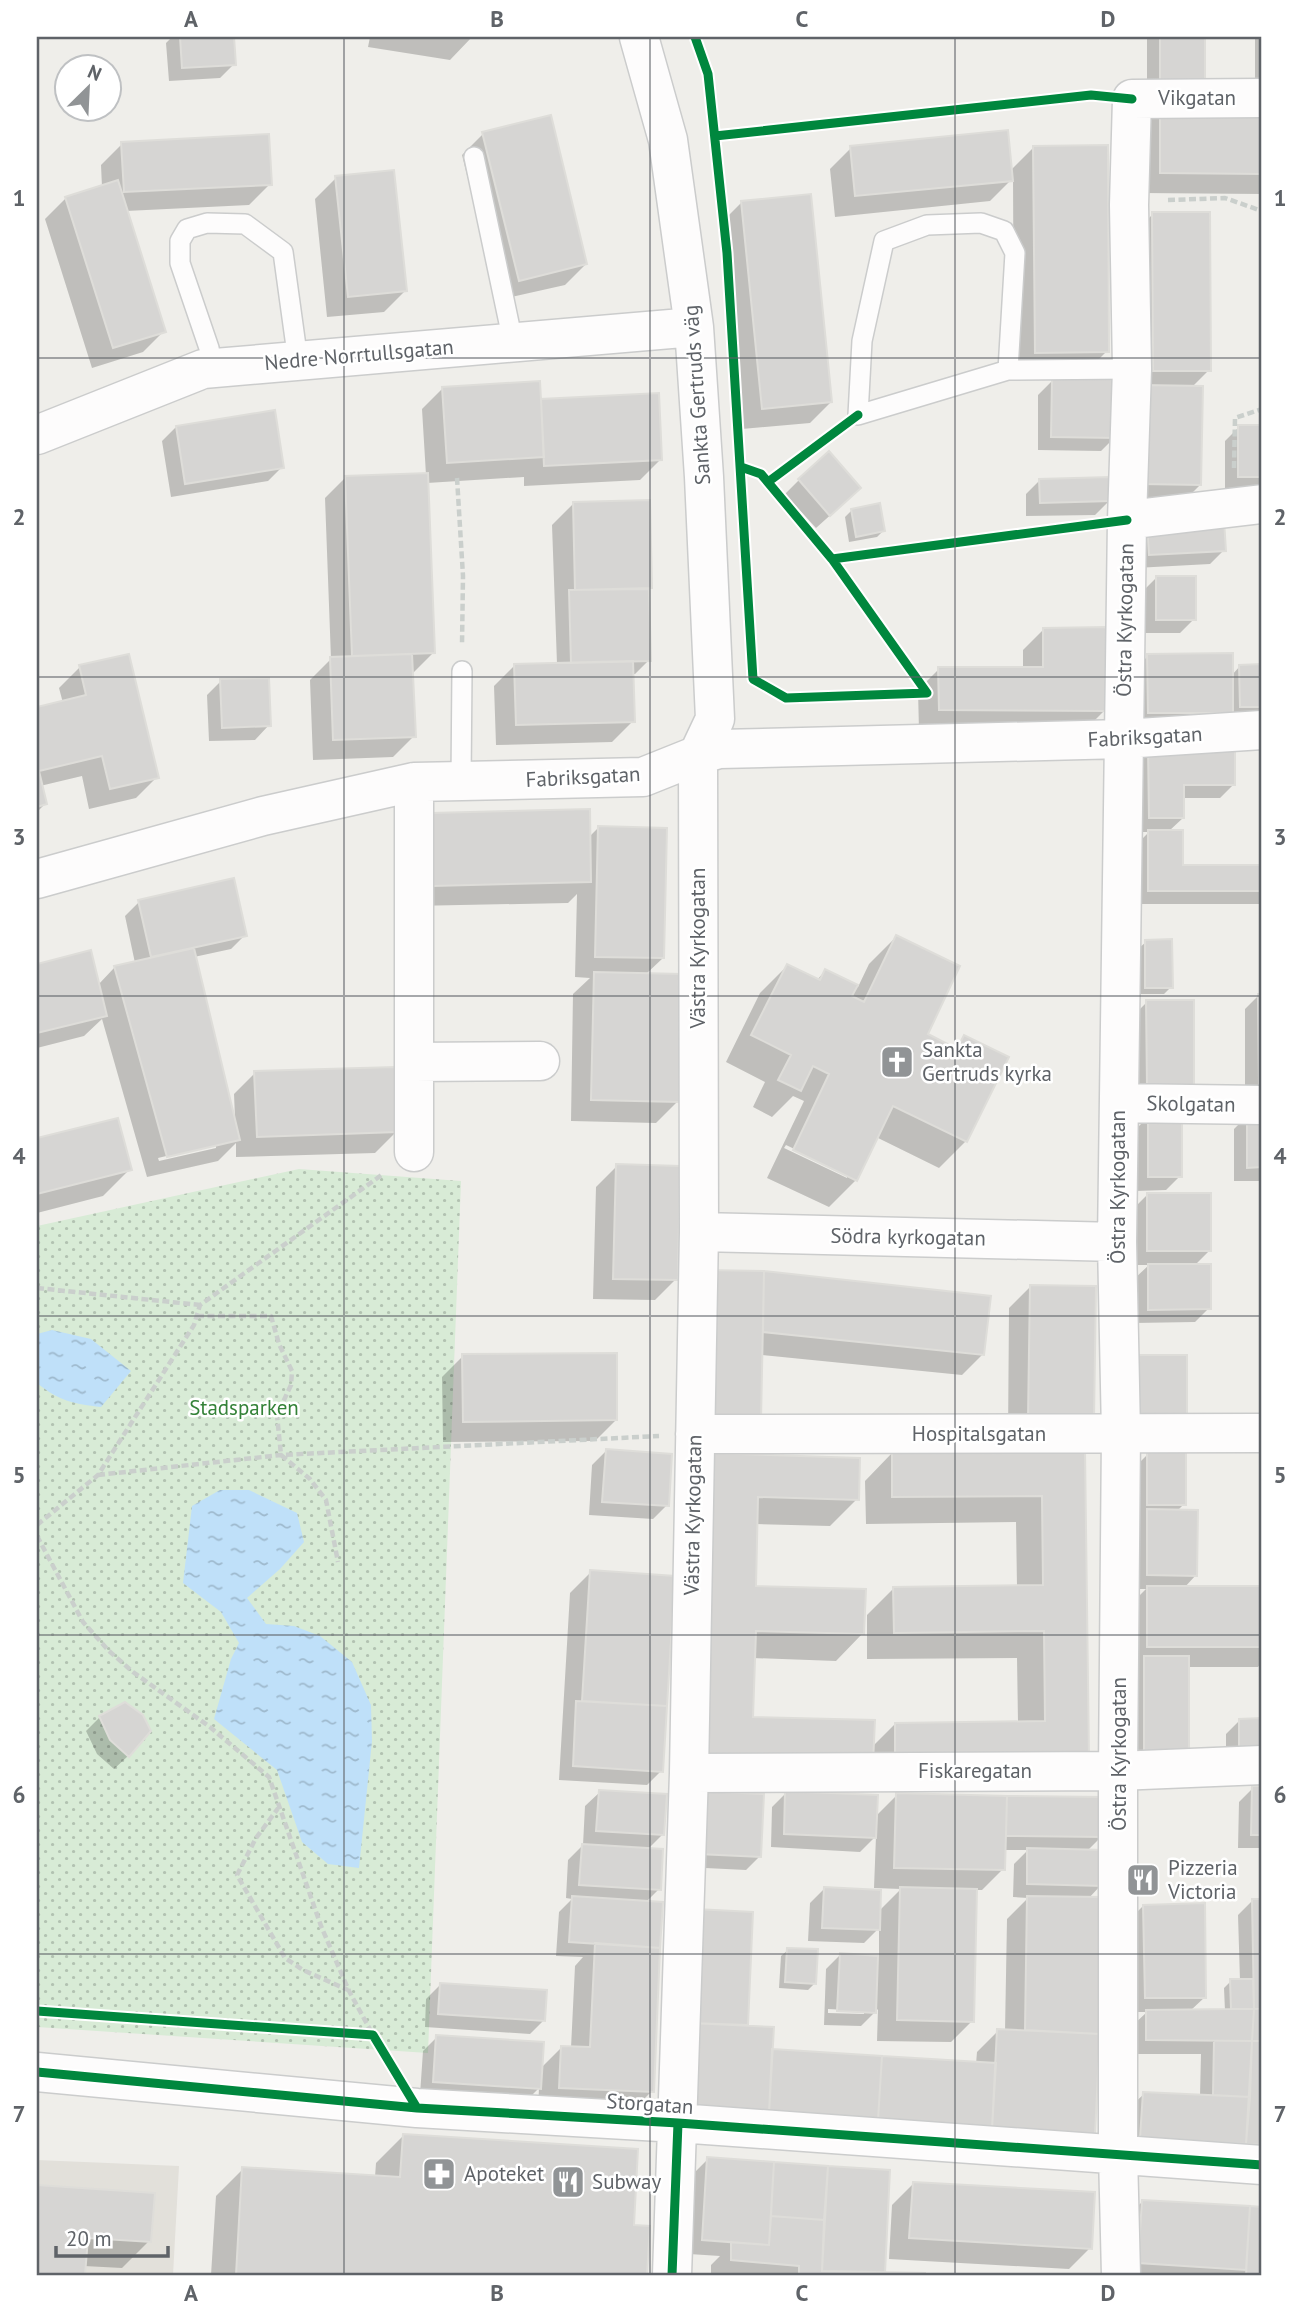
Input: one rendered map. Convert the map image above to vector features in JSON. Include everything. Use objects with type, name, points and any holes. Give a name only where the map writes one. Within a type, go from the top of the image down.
[{"type":"street","name":"Sankta Gertruds väg","points":[[639,37],[668,140],[694,327],[715,719],[698,755]]},
{"type":"street","name":"Vikgatan","points":[[1132,99],[1262,98]]},
{"type":"street","name":"Östra Kyrkogatan","points":[[1121,2275],[1118,2154],[1118,1771],[1121,1433],[1117,1242],[1123,740],[1132,369],[1129,205],[1132,99]]},
{"type":"street","name":"Nedre Norrtullsgatan","points":[[37,435],[203,369],[694,327]]},
{"type":"street","points":[[1127,520],[1248,506]]},
{"type":"street","name":"Fabriksgatan","points":[[37,879],[262,816],[414,782],[643,777],[719,749],[1123,740],[1262,730]]},
{"type":"street","name":"Västra Kyrkogatan","points":[[672,2275],[689,1773],[692,1489],[699,1232],[698,755]]},
{"type":"street","points":[[414,782],[414,1152]]},
{"type":"street","points":[[414,1062],[540,1060]]},
{"type":"street","name":"Skolgatan","points":[[1119,1103],[1262,1105]]},
{"type":"street","name":"Södra kyrkogatan","points":[[699,1232],[1117,1242]]},
{"type":"street","name":"Hospitalsgatan","points":[[695,1434],[1262,1433]]},
{"type":"street","name":"Fiskaregatan","points":[[689,1773],[1118,1771],[1262,1765]]},
{"type":"street","name":"Storgatan","points":[[37,2072],[418,2108],[678,2123],[1262,2165]]},
{"type":"lane","points":[[474,157],[513,342]]},
{"type":"lane","points":[[213,368],[209,348],[180,263],[180,241],[187,229],[207,223],[245,224],[283,252],[298,360]]},
{"type":"lane","points":[[1008,370],[1015,253],[1004,231],[981,223],[928,225],[884,241],[862,341],[858,415],[1008,370],[1132,369]]},
{"type":"lane","points":[[461,782],[462,671]]},
{"type":"path","points":[[1129,205],[1186,198],[1224,198],[1262,211]]},
{"type":"path","points":[[1248,506],[1235,418],[1262,410]]},
{"type":"path","points":[[457,478],[463,576],[462,671]]},
{"type":"path","points":[[37,1525],[98,1475],[194,1325],[200,1306],[414,1152]]},
{"type":"path","points":[[37,1288],[200,1306]]},
{"type":"path","points":[[197,1316],[271,1316],[279,1344],[292,1371],[291,1385],[277,1415],[281,1455],[310,1479],[326,1500],[338,1562]]},
{"type":"path","points":[[98,1475],[281,1455],[695,1434]]},
{"type":"path","points":[[37,1536],[83,1622],[109,1651],[133,1672],[210,1727],[270,1777],[321,1926],[349,1991],[379,2046]]},
{"type":"path","points":[[280,1807],[256,1838],[237,1875],[285,1958],[303,1970],[349,1991]]},
{"type":"path","points":[[360,2034],[373,2035]]},
{"type":"shaded area","points":[[37,2160],[179,2166],[173,2275],[37,2275]]},
{"type":"green space","name":"Stadsparken","points":[[299,1169],[461,1181],[428,2053],[37,2027],[37,1226]]},
{"type":"water","points":[[52,1330],[91,1339],[131,1371],[101,1407],[67,1401],[37,1383],[37,1334]]},
{"type":"water","points":[[220,1490],[249,1490],[297,1513],[304,1542],[280,1569],[247,1598],[266,1624],[294,1626],[320,1636],[352,1662],[371,1705],[372,1741],[359,1868],[328,1864],[302,1842],[277,1770],[214,1719],[231,1659],[239,1643],[221,1612],[183,1583],[192,1506]]},
{"type":"building","points":[[180,37],[234,37],[236,65],[182,68]]},
{"type":"building","points":[[1160,37],[1205,37],[1205,81],[1160,81]]},
{"type":"building","points":[[1160,106],[1262,106],[1262,174],[1160,173]]},
{"type":"building","points":[[551,115],[587,264],[519,281],[482,132]]},
{"type":"building","points":[[1008,130],[1013,181],[855,196],[850,146]]},
{"type":"building","points":[[269,134],[272,185],[124,192],[121,142]]},
{"type":"building","points":[[1108,145],[1109,352],[1035,353],[1033,146]]},
{"type":"building","points":[[394,170],[407,291],[348,297],[335,176]]},
{"type":"building","points":[[118,180],[166,332],[113,348],[65,197]]},
{"type":"building","points":[[811,194],[832,402],[762,409],[741,201]]},
{"type":"building","points":[[1152,212],[1210,212],[1211,371],[1153,371]]},
{"type":"building","points":[[1052,379],[1117,379],[1117,438],[1051,437]]},
{"type":"building","points":[[540,381],[544,457],[447,463],[442,387]]},
{"type":"building","points":[[1143,385],[1203,386],[1201,485],[1142,484]]},
{"type":"building","points":[[659,393],[662,460],[544,466],[541,399]]},
{"type":"building","points":[[275,410],[284,468],[185,484],[176,426]]},
{"type":"building","points":[[1238,425],[1262,425],[1262,477],[1238,477]]},
{"type":"building","points":[[829,451],[861,488],[830,516],[798,479]]},
{"type":"building","points":[[428,473],[435,653],[352,656],[345,476]]},
{"type":"building","points":[[1110,477],[1111,501],[1040,503],[1039,479]]},
{"type":"building","points":[[650,500],[652,588],[575,590],[573,502]]},
{"type":"building","points":[[880,503],[885,531],[856,537],[851,509]]},
{"type":"building","points":[[1224,520],[1226,551],[1149,555],[1147,524]]},
{"type":"building","points":[[1156,576],[1196,576],[1196,620],[1156,620]]},
{"type":"building","points":[[649,589],[651,661],[571,663],[569,590]]},
{"type":"building","points":[[1106,627],[1106,711],[939,710],[938,667],[1043,667],[1043,628]]},
{"type":"building","points":[[1233,653],[1233,713],[1148,713],[1147,654]]},
{"type":"building","points":[[129,654],[159,778],[110,789],[102,756],[39,771],[47,804],[37,807],[37,707],[86,695],[79,665]]},
{"type":"building","points":[[412,654],[416,737],[333,740],[330,657]]},
{"type":"building","points":[[633,661],[635,722],[516,725],[514,664]]},
{"type":"building","points":[[1262,664],[1262,707],[1240,707],[1239,665]]},
{"type":"building","points":[[269,678],[271,726],[222,728],[220,679]]},
{"type":"building","points":[[1148,748],[1235,748],[1235,785],[1184,785],[1184,818],[1149,818]]},
{"type":"building","points":[[590,809],[591,882],[433,886],[431,813]]},
{"type":"building","points":[[598,826],[667,828],[664,958],[595,957]]},
{"type":"building","points":[[1148,830],[1183,830],[1183,865],[1262,865],[1262,891],[1148,891]]},
{"type":"building","points":[[234,878],[247,936],[151,957],[138,900]]},
{"type":"building","name":"Sankta Gertruds kyrka","points":[[896,935],[960,966],[928,1034],[957,1049],[964,1035],[1009,1057],[967,1142],[893,1106],[857,1181],[793,1150],[829,1074],[813,1066],[801,1091],[778,1080],[791,1055],[751,1035],[787,964],[820,980],[825,969],[858,985],[852,996],[864,1002]]},
{"type":"building","points":[[1172,939],[1173,988],[1145,988],[1145,940]]},
{"type":"building","points":[[194,948],[240,1140],[167,1157],[114,966]]},
{"type":"building","points":[[91,950],[107,1016],[37,1033],[37,964]]},
{"type":"building","points":[[594,972],[682,974],[679,1102],[591,1100]]},
{"type":"building","points":[[1258,994],[1262,994],[1262,1085],[1259,1085]]},
{"type":"building","points":[[1146,1000],[1194,1000],[1194,1086],[1147,1086]]},
{"type":"building","points":[[395,1067],[397,1132],[257,1137],[254,1071]]},
{"type":"building","points":[[1247,1113],[1262,1113],[1262,1167],[1247,1168]]},
{"type":"building","points":[[1148,1114],[1182,1114],[1182,1177],[1148,1177]]},
{"type":"building","points":[[118,1118],[132,1170],[37,1194],[37,1138]]},
{"type":"building","points":[[616,1164],[680,1166],[678,1280],[613,1279]]},
{"type":"building","points":[[1147,1193],[1211,1193],[1211,1251],[1147,1251]]},
{"type":"building","points":[[1148,1264],[1211,1264],[1211,1309],[1148,1310]]},
{"type":"building","points":[[705,1270],[764,1271],[761,1421],[702,1419]]},
{"type":"building","points":[[764,1271],[991,1296],[984,1355],[763,1332]]},
{"type":"building","points":[[1030,1285],[1096,1286],[1094,1419],[1028,1418]]},
{"type":"building","points":[[617,1353],[617,1420],[463,1422],[462,1354]]},
{"type":"building","points":[[1138,1355],[1187,1355],[1187,1415],[1138,1415]]},
{"type":"building","points":[[606,1449],[672,1454],[669,1506],[602,1502]]},
{"type":"building","points":[[1085,1450],[1089,1759],[895,1761],[895,1723],[1045,1721],[1044,1631],[894,1633],[893,1587],[1043,1585],[1042,1496],[892,1497],[892,1452]]},
{"type":"building","points":[[1147,1452],[1186,1452],[1186,1505],[1147,1505]]},
{"type":"building","points":[[709,1453],[860,1458],[859,1500],[758,1497],[756,1586],[866,1589],[864,1634],[756,1631],[753,1717],[875,1720],[873,1763],[700,1758]]},
{"type":"building","points":[[1147,1509],[1198,1510],[1197,1576],[1147,1575]]},
{"type":"building","points":[[590,1570],[675,1576],[667,1706],[582,1701]]},
{"type":"building","points":[[1147,1586],[1262,1586],[1262,1647],[1147,1647]]},
{"type":"building","points":[[1144,1656],[1189,1656],[1189,1758],[1144,1758]]},
{"type":"building","points":[[576,1701],[667,1706],[663,1772],[573,1766]]},
{"type":"building","points":[[125,1702],[143,1715],[151,1731],[129,1757],[110,1740],[99,1716]]},
{"type":"building","points":[[1262,1718],[1262,1757],[1239,1757],[1239,1719]]},
{"type":"building","points":[[1252,1786],[1262,1786],[1262,1835],[1251,1835]]},
{"type":"building","points":[[599,1790],[667,1794],[664,1835],[596,1831]]},
{"type":"building","points":[[701,1791],[764,1794],[761,1857],[698,1854]]},
{"type":"building","points":[[785,1791],[878,1795],[876,1838],[784,1834]]},
{"type":"building","points":[[896,1793],[1007,1796],[1005,1870],[894,1868]]},
{"type":"building","points":[[1007,1796],[1104,1797],[1103,1837],[1006,1836]]},
{"type":"building","points":[[582,1844],[663,1849],[661,1890],[579,1885]]},
{"type":"building","points":[[1027,1848],[1104,1850],[1103,1886],[1027,1884]]},
{"type":"building","points":[[824,1887],[881,1890],[880,1930],[822,1928]]},
{"type":"building","points":[[900,1887],[977,1889],[974,2022],[897,2020]]},
{"type":"building","points":[[572,1896],[663,1902],[660,1948],[569,1942]]},
{"type":"building","points":[[1027,1896],[1102,1897],[1100,2034],[1025,2030]]},
{"type":"building","points":[[1252,1899],[1262,1899],[1262,2008],[1254,2009]]},
{"type":"building","points":[[1205,1903],[1206,1998],[1145,1998],[1143,1905]]},
{"type":"building","points":[[695,1909],[753,1912],[748,2025],[690,2023]]},
{"type":"building","points":[[595,1943],[660,1948],[654,2092],[559,2088],[561,2046],[590,2047]]},
{"type":"building","points":[[787,1948],[818,1949],[816,1984],[785,1982]]},
{"type":"building","points":[[840,1953],[878,1956],[876,2013],[837,2011]]},
{"type":"building","points":[[1230,1979],[1253,1979],[1254,2009],[1231,2009]]},
{"type":"building","points":[[440,1983],[547,1990],[545,2021],[438,2014]]},
{"type":"building","points":[[1262,2008],[1262,2041],[1252,2041],[1254,2009]]},
{"type":"building","points":[[1254,2009],[1252,2041],[1146,2040],[1146,2010]]},
{"type":"building","points":[[690,2023],[774,2027],[769,2114],[684,2108]]},
{"type":"building","points":[[997,2029],[1100,2034],[1095,2134],[992,2129]]},
{"type":"building","points":[[436,2035],[544,2042],[541,2089],[433,2082]]},
{"type":"building","points":[[1214,2041],[1252,2041],[1250,2097],[1213,2095]]},
{"type":"building","points":[[1252,2041],[1262,2041],[1262,2145],[1246,2144]]},
{"type":"building","points":[[772,2049],[882,2056],[878,2120],[769,2114]]},
{"type":"building","points":[[882,2056],[996,2063],[992,2129],[878,2120]]},
{"type":"building","points":[[1143,2092],[1250,2097],[1246,2144],[1140,2138]]},
{"type":"building","points":[[403,2134],[638,2149],[634,2225],[650,2226],[647,2275],[236,2275],[242,2167],[400,2177]]},
{"type":"building","points":[[707,2157],[774,2162],[769,2245],[702,2240]]},
{"type":"building","points":[[774,2162],[828,2166],[824,2220],[771,2216]]},
{"type":"building","points":[[828,2166],[890,2170],[885,2273],[822,2271]]},
{"type":"building","points":[[913,2182],[1095,2192],[1092,2249],[909,2238]]},
{"type":"building","points":[[37,2185],[155,2193],[151,2242],[88,2238],[85,2275],[37,2275]]},
{"type":"building","points":[[1142,2200],[1250,2206],[1246,2270],[1138,2263]]},
{"type":"building","points":[[1250,2206],[1262,2207],[1262,2275],[1246,2275]]},
{"type":"building","points":[[771,2216],[824,2220],[822,2271],[925,2275],[799,2275],[799,2266],[731,2260],[731,2242],[769,2245]]},
{"type":"cycle path","points":[[695,37],[708,74],[727,253],[753,679],[786,698],[927,693],[832,559],[761,474],[741,467]]},
{"type":"cycle path","points":[[715,136],[1091,95],[1132,99]]},
{"type":"cycle path","points":[[768,482],[858,415]]},
{"type":"cycle path","points":[[832,559],[1127,520]]},
{"type":"cycle path","points":[[37,2011],[373,2035],[417,2108]]},
{"type":"cycle path","points":[[37,2072],[417,2108],[678,2123],[1262,2165]]},
{"type":"cycle path","points":[[672,2275],[678,2123]]},
{"type":"place","name":"Sankta Gertruds kyrka","points":[[897,1062]]},
{"type":"place","name":"Pizzeria Victoria","points":[[1143,1880]]},
{"type":"place","name":"Apoteket","points":[[439,2174]]},
{"type":"place","name":"Subway","points":[[568,2182]]}]
